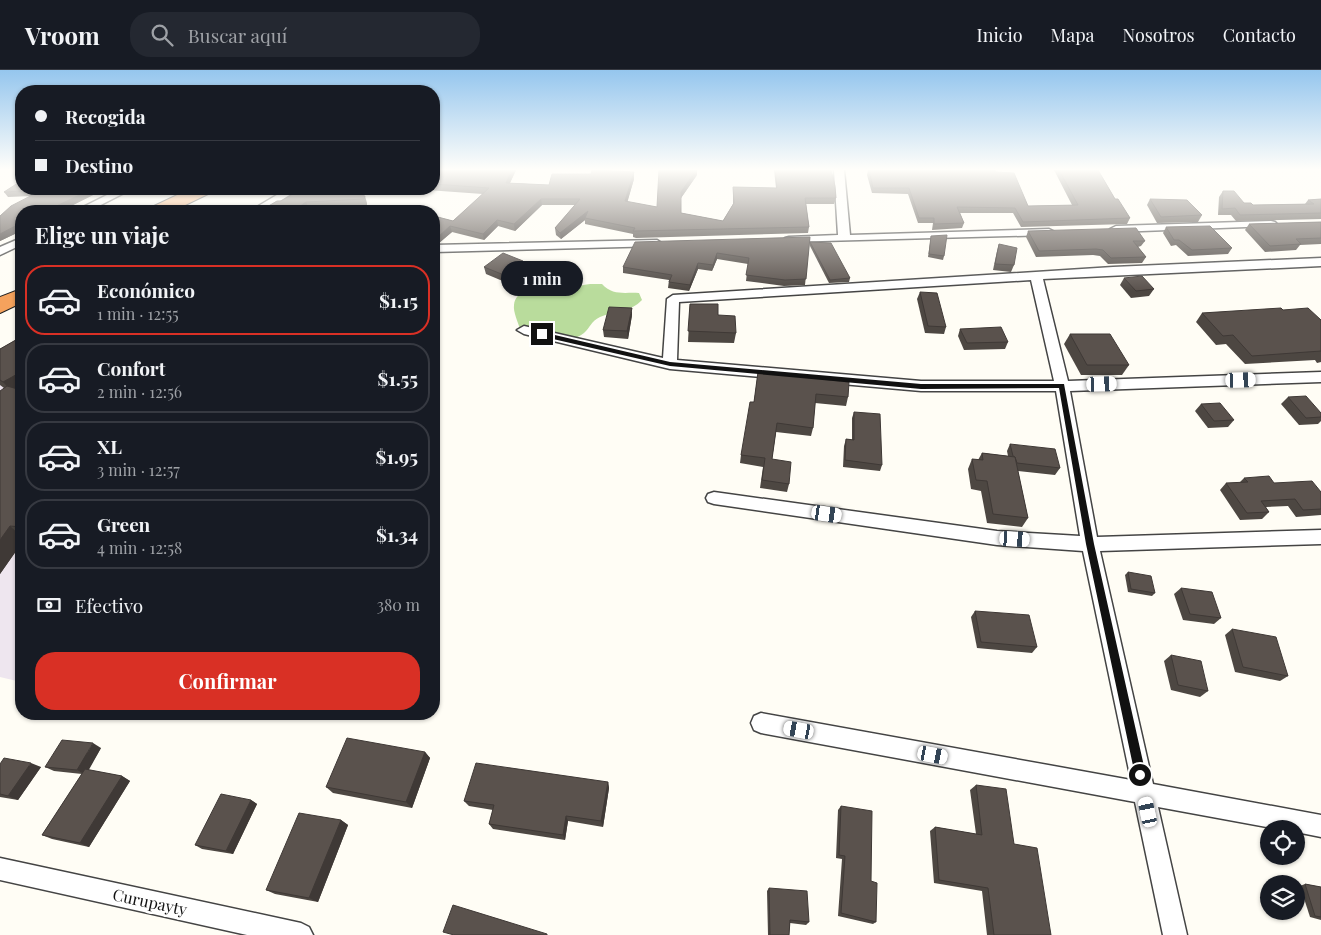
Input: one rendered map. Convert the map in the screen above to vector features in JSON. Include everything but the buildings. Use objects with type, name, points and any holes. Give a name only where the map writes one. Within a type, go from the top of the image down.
[{"type":"highway","points":[[0,291],[15,283]]},
{"type":"highway","points":[[0,306],[15,298]]},
{"type":"street","points":[[842,210],[844,238]]},
{"type":"street","points":[[1104,230],[1282,224]]},
{"type":"street","points":[[775,240],[1065,231]]},
{"type":"street","points":[[440,249],[667,243]]},
{"type":"street","points":[[0,251],[15,244]]},
{"type":"street","points":[[670,364],[673,298],[1113,271],[1321,262]]},
{"type":"street","points":[[1036,277],[1062,386],[1090,544],[1175,935]]},
{"type":"street","points":[[524,330],[670,364],[921,386],[1062,386],[1321,377]]},
{"type":"street","points":[[714,498],[997,538],[1090,544],[1321,537]]},
{"type":"street","points":[[761,723],[1321,826]]},
{"type":"street","name":"Curupayty","points":[[0,869],[301,935]]},
{"type":"shaded area","points":[[15,358],[15,681],[0,677],[0,367]]},
{"type":"green space","points":[[602,284],[615,292],[639,293],[642,300],[633,307],[600,317],[584,333],[566,341],[546,344],[540,337],[520,329],[514,305],[516,298],[521,293],[536,288],[572,287]]},
{"type":"route","points":[[542,334],[670,364],[921,386],[1062,386],[1090,544],[1140,775]]}]
